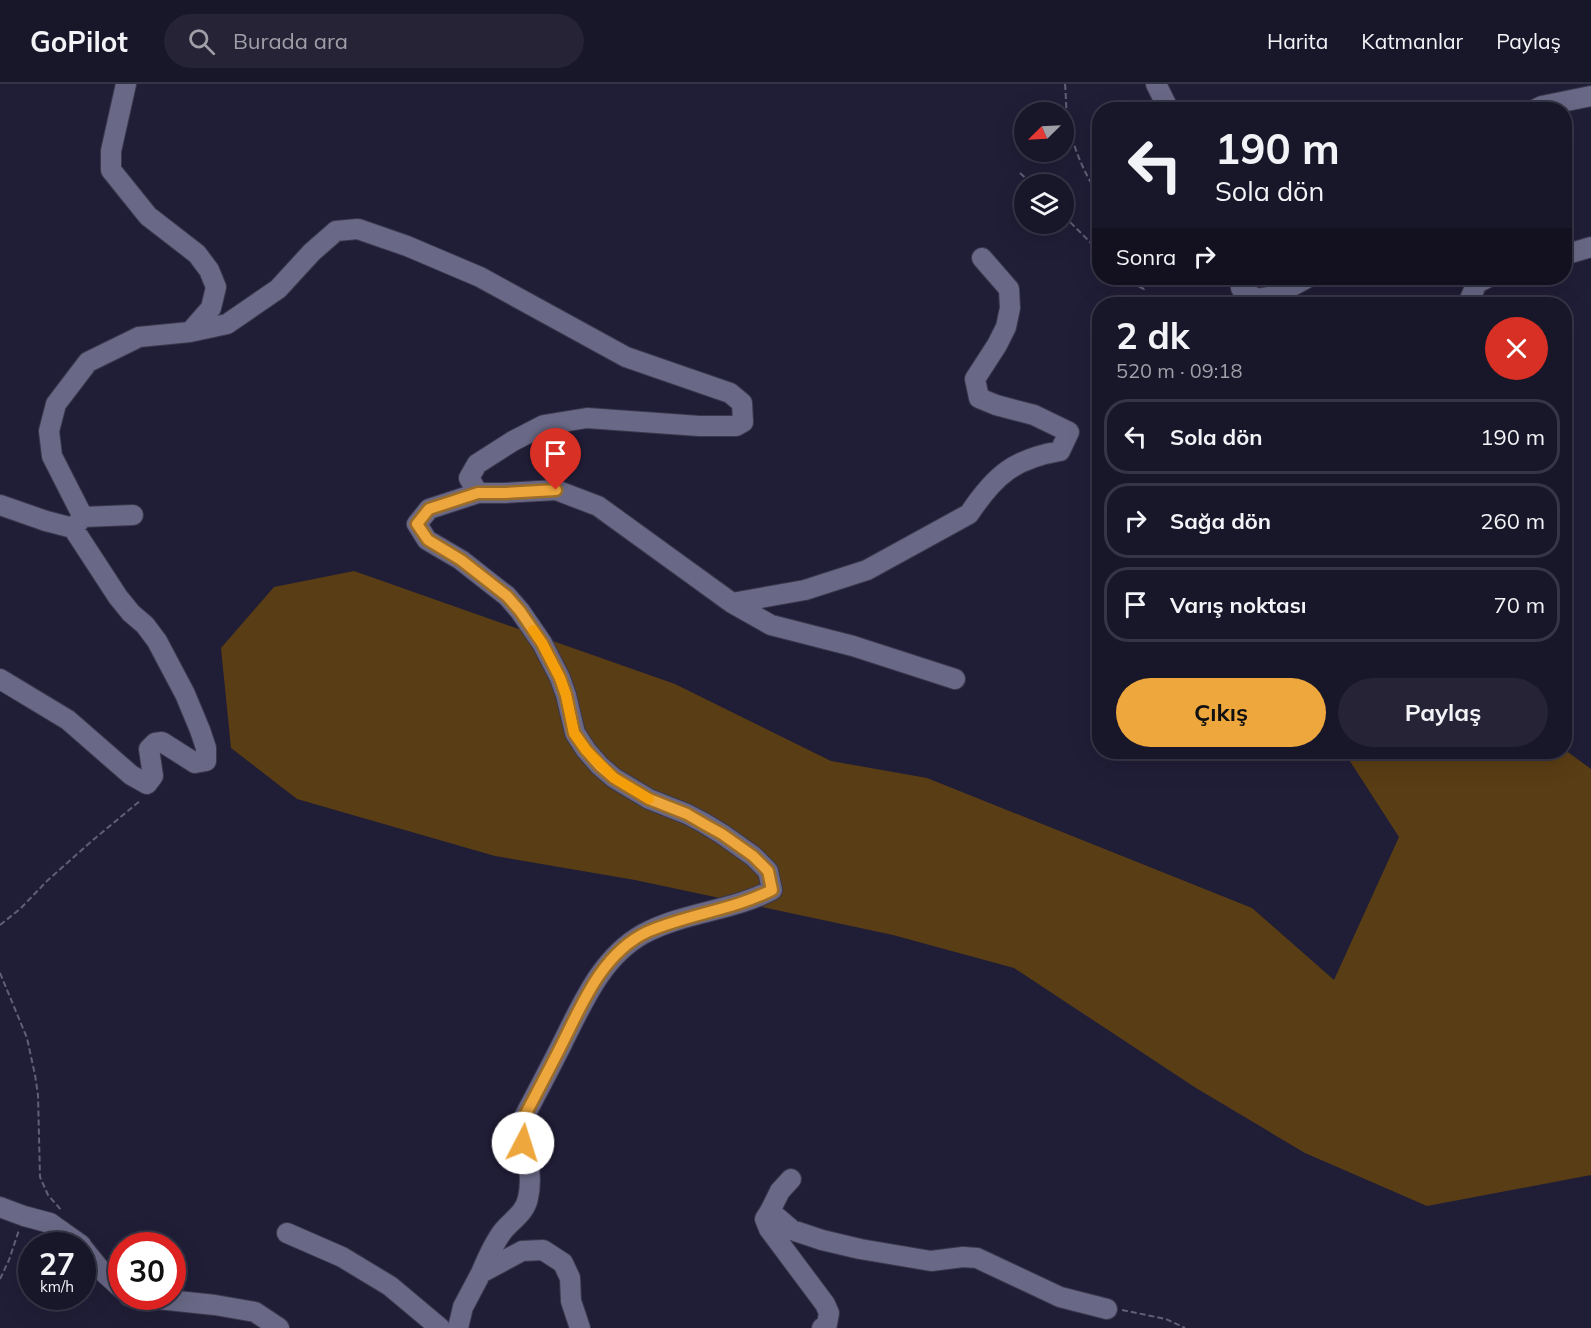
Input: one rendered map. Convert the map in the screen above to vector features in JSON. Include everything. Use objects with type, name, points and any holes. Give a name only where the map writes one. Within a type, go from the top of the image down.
[{"type":"street","points":[[126,84],[111,151],[111,170],[148,216],[196,254],[209,270],[216,287],[211,308],[190,332]]},
{"type":"street","points":[[1156,84],[1165,102]]},
{"type":"street","points":[[1562,102],[1591,96]]},
{"type":"street","points":[[0,679],[68,720],[131,775],[147,784],[153,776],[149,749],[155,743],[162,742],[195,763],[206,761],[206,748],[185,694],[158,640],[118,597],[78,523],[52,456],[49,431],[56,404],[88,362],[139,337],[190,332],[227,324],[278,289],[312,252],[336,231],[358,229],[480,277],[626,357],[730,393],[742,403],[743,422],[736,426],[699,426],[587,418],[544,425],[477,464],[469,478],[478,493]]},
{"type":"street","points":[[1572,253],[1591,247]]},
{"type":"street","points":[[732,603],[805,590],[867,570],[969,514],[980,498],[1007,469],[1023,460],[1060,451],[1069,432],[1034,415],[979,398],[975,378],[1002,336],[1010,308],[1009,289],[982,258]]},
{"type":"street","points":[[1241,285],[1241,288],[1253,297]]},
{"type":"street","points":[[1268,297],[1294,285]]},
{"type":"street","points":[[458,1328],[463,1307],[493,1248],[503,1231],[518,1217],[528,1200],[529,1160],[523,1143],[521,1123],[580,1007],[600,974],[627,945],[644,934],[698,914],[756,898],[772,890],[768,871],[753,856],[722,834],[687,814],[649,799],[614,778],[600,766],[574,733],[560,678],[542,643],[520,611],[507,596],[461,560],[428,540],[417,524],[429,509],[478,493],[556,490],[598,506],[732,603],[771,625],[853,646],[955,679]]},
{"type":"street","points":[[0,505],[46,521],[78,523],[133,515]]},
{"type":"street","points":[[791,1179],[780,1191],[765,1219],[769,1229],[825,1304],[829,1313],[827,1324],[822,1328]]},
{"type":"street","points":[[0,1207],[50,1223],[63,1232]]},
{"type":"street","points":[[770,1211],[792,1230],[822,1240],[931,1261],[963,1257],[977,1258],[1060,1297],[1107,1309]]},
{"type":"street","points":[[287,1233],[342,1257],[390,1286],[440,1328]]},
{"type":"street","points":[[481,1273],[522,1251],[543,1250],[563,1263],[570,1278],[571,1301],[580,1328]]},
{"type":"street","points":[[96,1264],[108,1276]]},
{"type":"street","points":[[186,1302],[255,1312],[279,1328]]},
{"type":"path","points":[[1065,84],[1071,134],[1092,183]]},
{"type":"path","points":[[1074,226],[1092,244]]},
{"type":"path","points":[[0,925],[93,840],[139,803],[146,794],[147,784]]},
{"type":"path","points":[[0,973],[27,1038],[35,1075],[38,1095],[40,1177],[48,1195],[65,1217]]},
{"type":"path","points":[[0,1279],[24,1216]]},
{"type":"path","points":[[1107,1309],[1127,1310],[1166,1319],[1185,1328]]},
{"type":"shaded area","points":[[354,571],[675,684],[831,761],[927,778],[1252,908],[1334,980],[1399,837],[1349,759],[1572,759],[1572,755],[1591,769],[1591,1175],[1427,1206],[1305,1153],[1196,1088],[1014,968],[893,935],[635,880],[495,856],[297,799],[231,748],[221,648],[274,587]]},
{"type":"slow traffic","points":[[533,630],[560,678],[574,733],[600,766],[614,778],[649,799]]},
{"type":"route","points":[[523,1143],[521,1123],[580,1007],[600,974],[627,945],[661,926],[756,898],[772,890],[768,871],[753,856],[722,834],[687,814],[649,799],[614,778],[600,766],[574,733],[560,678],[542,643],[520,611],[507,596],[461,560],[428,540],[417,524],[429,509],[478,493],[556,490]]}]
